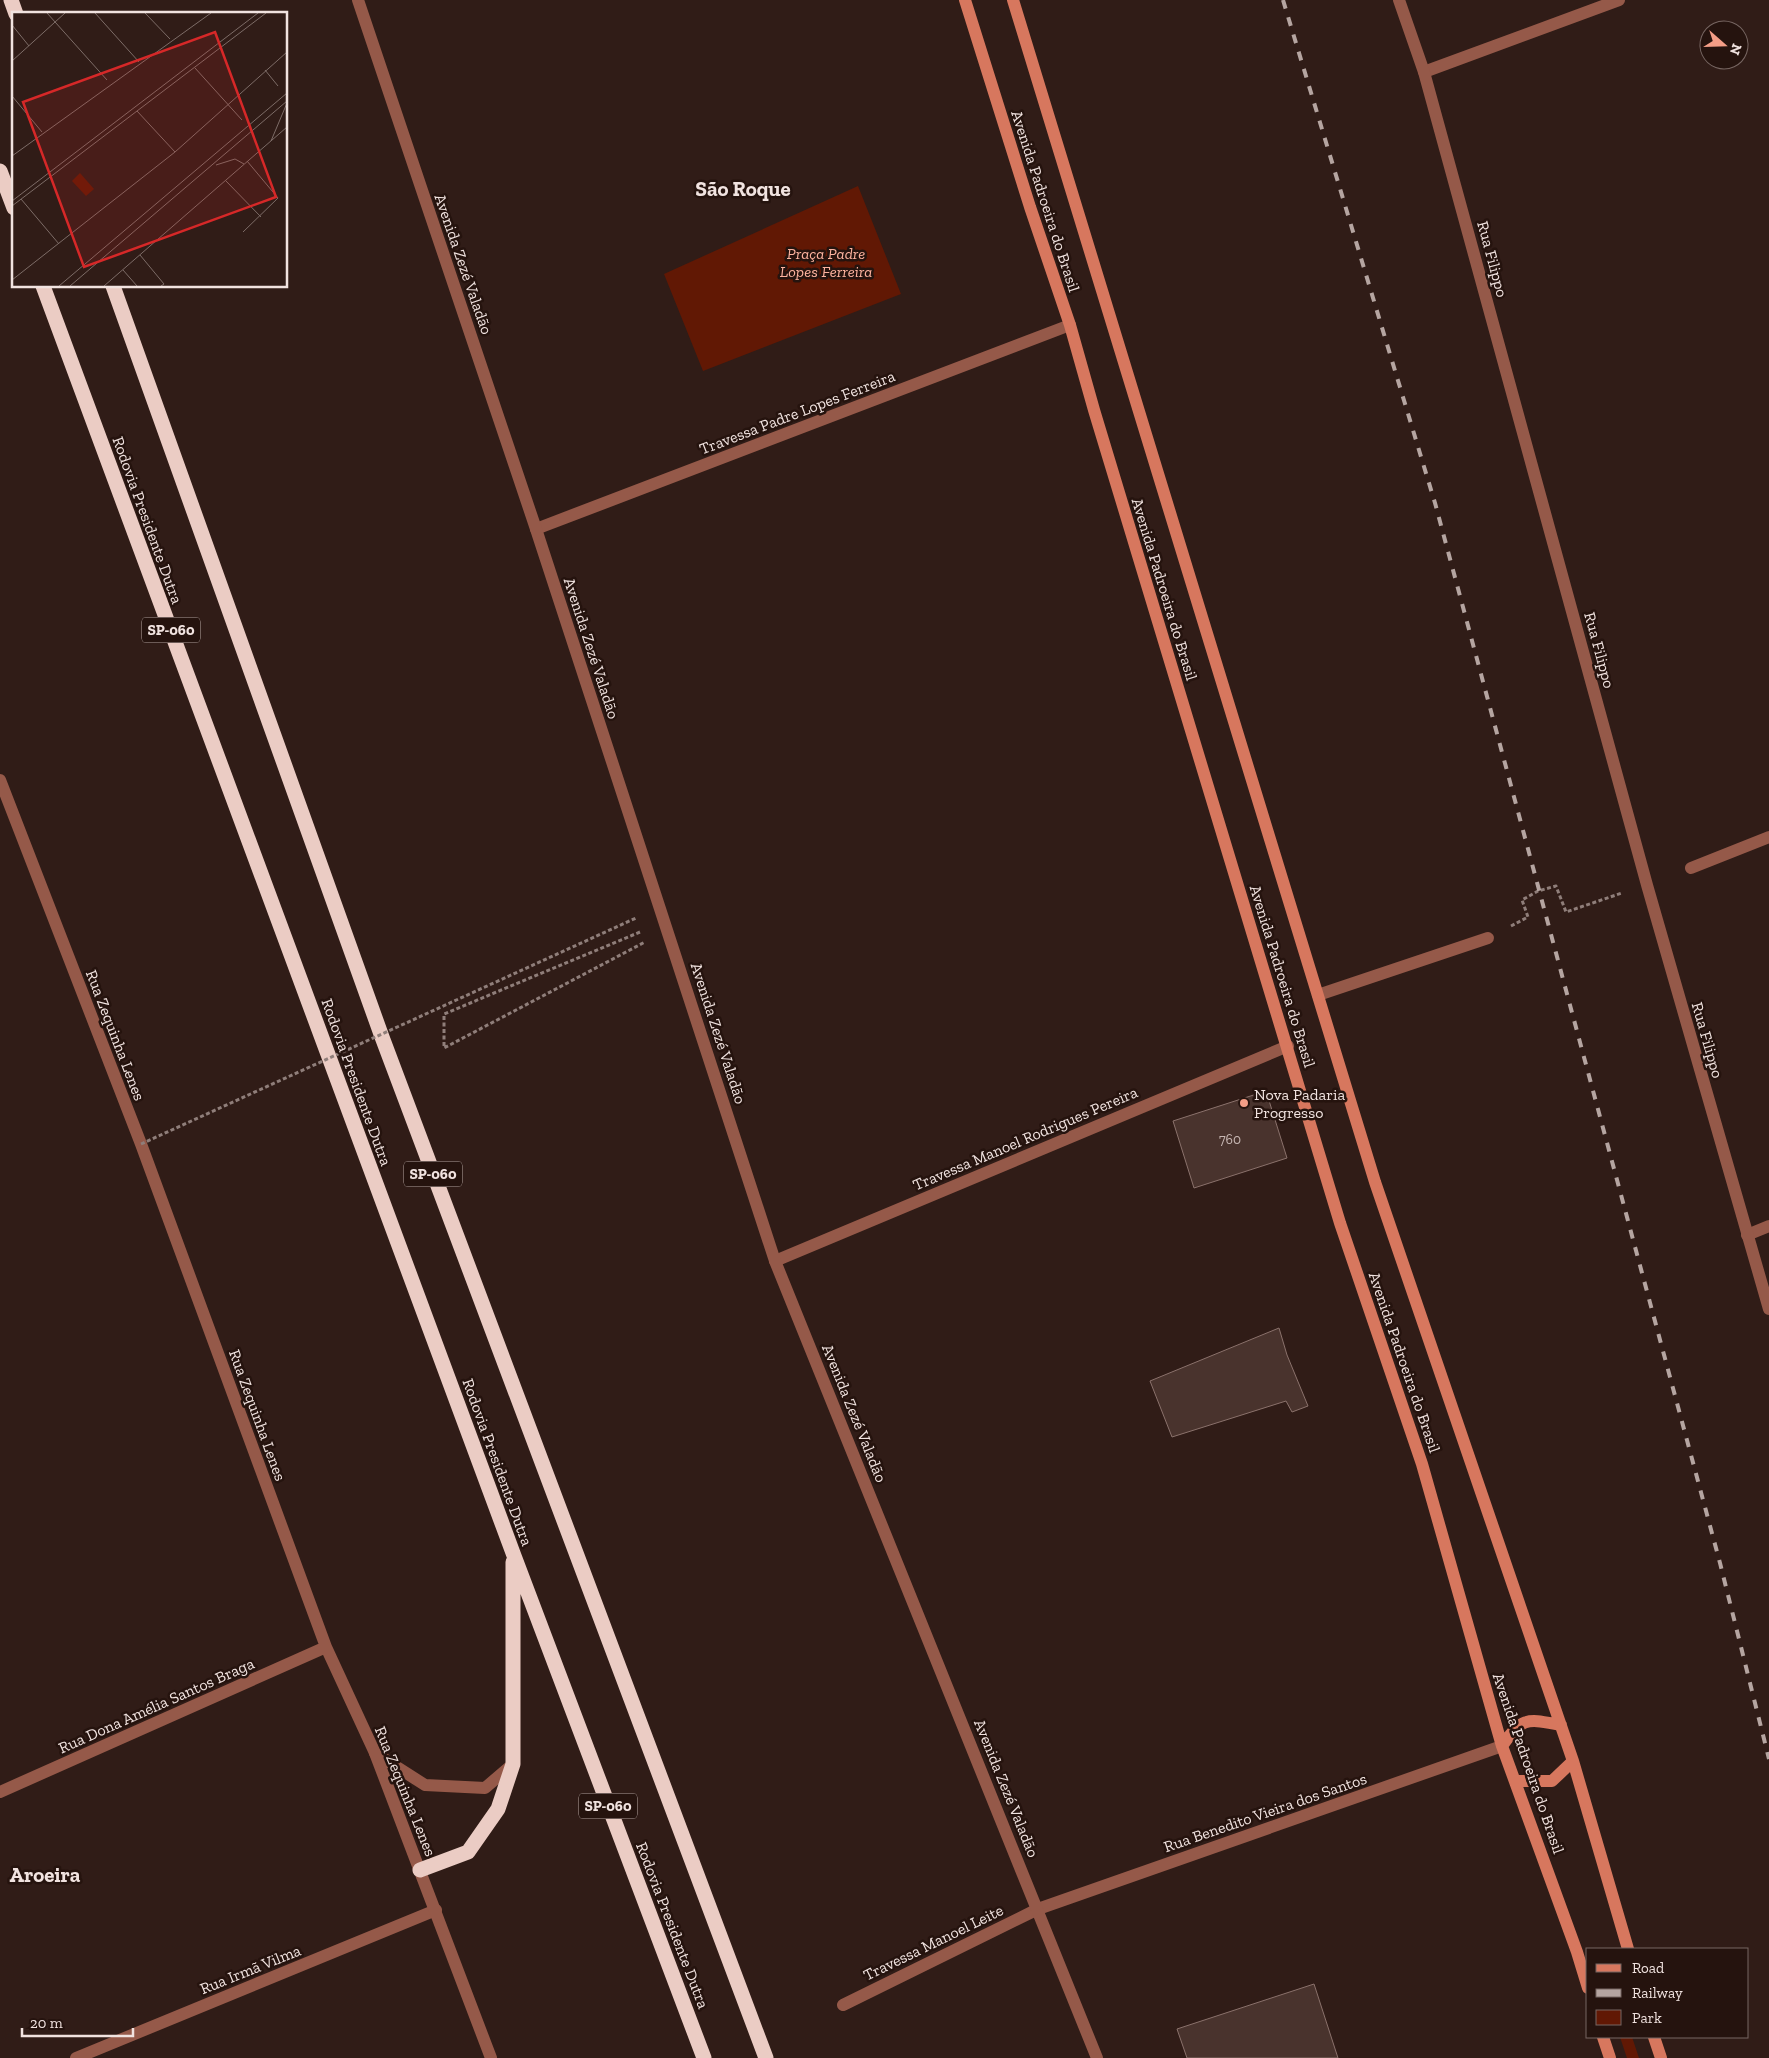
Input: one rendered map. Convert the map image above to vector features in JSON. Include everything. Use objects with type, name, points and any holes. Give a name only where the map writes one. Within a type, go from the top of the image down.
[{"type":"highway","points":[[11,0],[15,12]]},
{"type":"highway","points":[[0,171],[12,203]]},
{"type":"highway","name":"Rodovia Presidente Dutra","points":[[44,288],[512,1553],[704,2058]]},
{"type":"highway","name":"SP-060","points":[[114,288],[382,1037],[766,2058]]},
{"type":"highway","points":[[420,1870],[468,1852],[498,1809],[513,1764],[512,1553]]},
{"type":"main road","name":"Avenida Padroeira do Brasil","points":[[966,0],[1030,207],[1070,325],[1244,910],[1288,1046],[1340,1223],[1422,1464],[1502,1746],[1586,1982]]},
{"type":"main road","name":"Avenida Padroeira do Brasil","points":[[1013,0],[1375,1182],[1573,1761],[1628,1948]]},
{"type":"main road","points":[[1502,1746],[1515,1728],[1523,1723],[1533,1720],[1561,1725]]},
{"type":"main road","points":[[1516,1781],[1552,1781],[1573,1761]]},
{"type":"main road","points":[[1603,2038],[1610,2058]]},
{"type":"main road","points":[[1654,2038],[1661,2058]]},
{"type":"street","name":"Avenida Zezé Valadão","points":[[358,0],[536,529],[776,1261],[1097,2058]]},
{"type":"street","name":"Rua Filippo","points":[[1399,0],[1424,72],[1647,885],[1769,1308]]},
{"type":"street","points":[[1424,72],[1619,0]]},
{"type":"street","name":"Travessa Padre Lopes Ferreira","points":[[536,529],[1070,325]]},
{"type":"street","name":"Rua Zequinha Lenes","points":[[0,780],[141,1144],[326,1647],[375,1753],[491,2058]]},
{"type":"street","points":[[1691,868],[1769,837]]},
{"type":"street","points":[[1318,995],[1488,938]]},
{"type":"street","name":"Travessa Manoel Rodrigues Pereira","points":[[776,1261],[1288,1046]]},
{"type":"street","points":[[1747,1235],[1769,1226]]},
{"type":"street","name":"Rua Dona Amélia Santos Braga","points":[[0,1792],[326,1647]]},
{"type":"street","name":"Rua Benedito Vieira dos Santos","points":[[1038,1909],[1502,1746]]},
{"type":"street","points":[[375,1753],[425,1785],[485,1788],[513,1764]]},
{"type":"street","name":"Travessa Manoel Leite","points":[[843,2005],[1038,1909]]},
{"type":"street","name":"Rua Irmã Vilma","points":[[76,2058],[436,1910]]},
{"type":"path","points":[[1488,938],[1528,917],[1522,900],[1538,891],[1556,886],[1566,912],[1647,885]]},
{"type":"path","points":[[141,1144],[636,918],[640,932],[444,1014],[444,1048],[668,930]]},
{"type":"green space","name":"Praça Padre Lopes Ferreira","points":[[858,186],[901,294],[703,371],[664,274]]},
{"type":"green space","points":[[1620,2038],[1632,2038],[1639,2058],[1627,2058]]},
{"type":"building","points":[[1266,1091],[1287,1158],[1194,1188],[1173,1121]]},
{"type":"building","points":[[1279,1328],[1287,1355],[1308,1406],[1292,1412],[1286,1401],[1172,1437],[1150,1381]]},
{"type":"building","points":[[1314,1984],[1338,2058],[1187,2058],[1177,2029]]},
{"type":"railway","points":[[1283,0],[1435,503],[1720,1563],[1769,1759]]},
{"type":"place","name":"Nova Padaria Progresso","points":[[1244,1103]]},
{"type":"district","name":"São Roque","points":[[743,189]]},
{"type":"district","name":"Aroeira","points":[[45,1875]]}]
